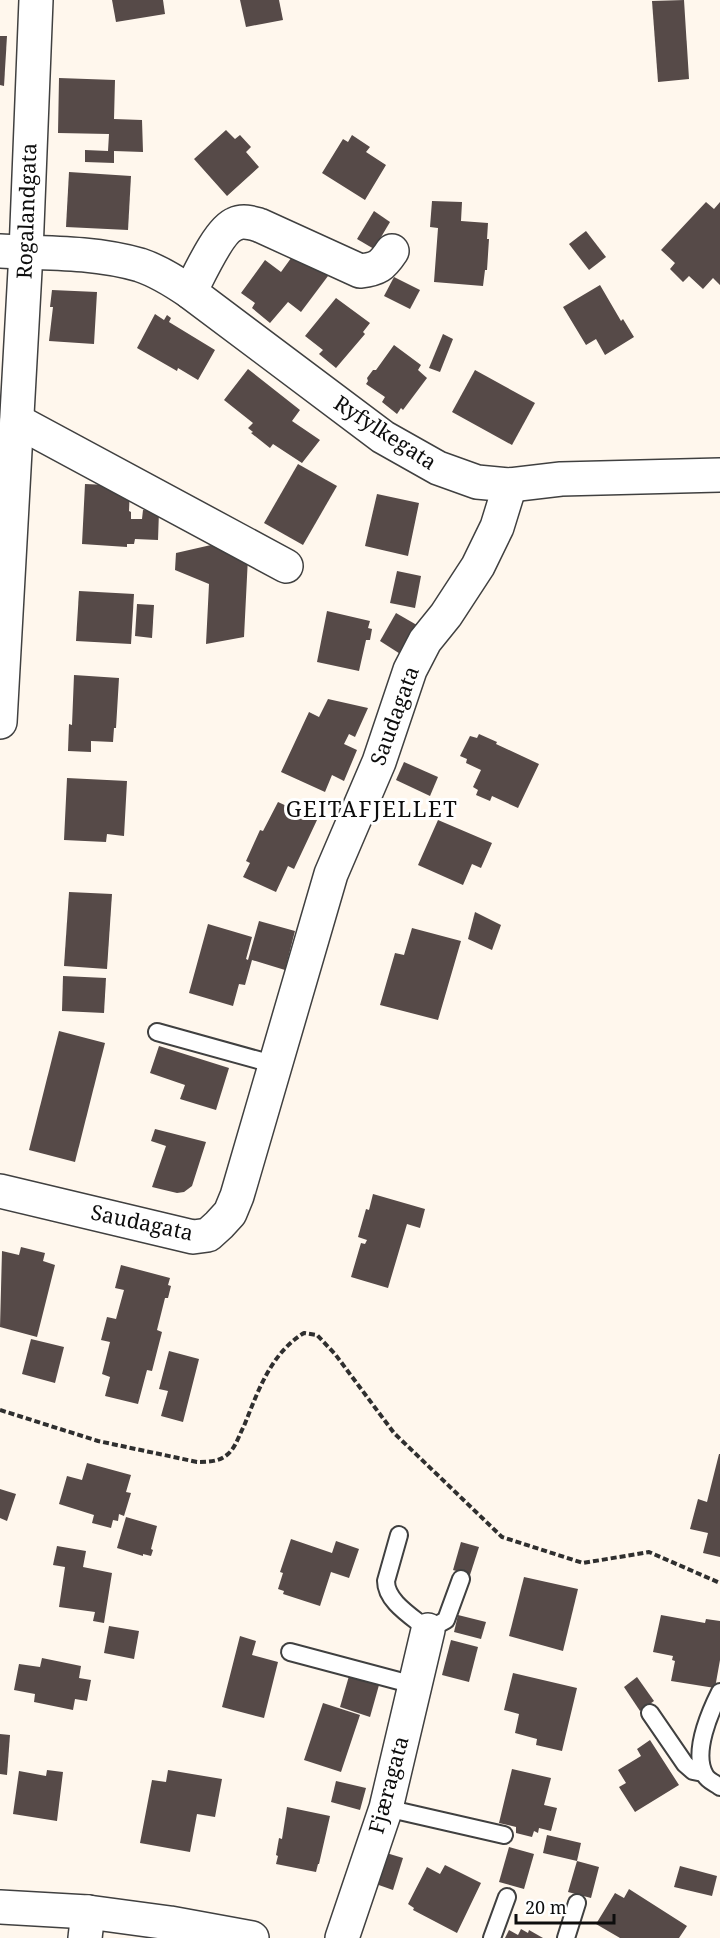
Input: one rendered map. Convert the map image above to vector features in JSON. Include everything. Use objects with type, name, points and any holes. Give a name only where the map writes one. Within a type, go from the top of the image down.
[{"type":"street","name":"Rogalandgata","points":[[0,722],[17,421],[13,251],[36,0]]},
{"type":"street","points":[[190,292],[224,232],[235,224],[248,222],[259,225],[360,271],[375,269],[386,261],[392,250]]},
{"type":"street","name":"Ryfylkegata","points":[[13,251],[85,256],[141,266],[168,277],[383,437],[438,468],[477,482],[510,485],[561,479],[720,475]]},
{"type":"street","points":[[17,421],[286,566]]},
{"type":"street","name":"Saudagata","points":[[0,1191],[193,1237],[208,1235],[230,1213],[237,1196],[331,874],[379,762],[410,670],[425,641],[446,615],[478,566],[497,527],[510,485]]},
{"type":"street","name":"Fjæragata","points":[[342,1938],[386,1808],[428,1630]]},
{"type":"street","points":[[0,1907],[86,1925],[170,1923],[252,1938]]},
{"type":"lane","points":[[157,1032],[276,1065]]},
{"type":"lane","points":[[399,1535],[386,1581],[386,1589],[391,1598],[428,1630],[446,1620],[461,1579]]},
{"type":"lane","points":[[290,1652],[414,1685]]},
{"type":"lane","points":[[720,1692],[709,1714],[701,1750],[703,1773],[708,1780],[720,1787]]},
{"type":"lane","points":[[650,1713],[685,1764],[693,1771],[703,1773]]},
{"type":"lane","points":[[386,1808],[504,1835]]},
{"type":"lane","points":[[492,1938],[507,1898]]},
{"type":"lane","points":[[566,1938],[577,1903]]},
{"type":"path","points":[[0,1410],[98,1441],[197,1462],[214,1462],[227,1455],[235,1446],[263,1380],[279,1353],[291,1341],[304,1333],[317,1335],[335,1354],[394,1434],[502,1537],[583,1563],[649,1552],[720,1583]]},
{"type":"building","points":[[112,0],[163,0],[165,14],[116,22]]},
{"type":"building","points":[[240,0],[279,0],[283,20],[246,27]]},
{"type":"building","points":[[684,0],[689,79],[658,82],[652,1]]},
{"type":"building","points":[[0,36],[7,36],[4,86],[0,85]]},
{"type":"building","points":[[59,78],[115,80],[114,119],[142,120],[143,152],[114,151],[114,163],[85,162],[85,150],[108,151],[109,134],[58,133]]},
{"type":"building","points":[[226,130],[235,139],[240,135],[251,147],[246,152],[259,167],[227,196],[194,159]]},
{"type":"building","points":[[352,135],[370,147],[366,152],[386,165],[365,200],[322,173],[343,139],[348,142]]},
{"type":"building","points":[[69,172],[131,176],[128,230],[66,227]]},
{"type":"building","points":[[432,201],[462,202],[461,221],[488,223],[487,270],[485,270],[483,286],[434,282],[438,228],[430,227]]},
{"type":"building","points":[[706,202],[714,209],[720,202],[720,285],[713,278],[703,289],[689,276],[683,282],[670,269],[675,263],[661,250]]},
{"type":"building","points":[[374,211],[390,222],[374,249],[357,239]]},
{"type":"building","points":[[586,231],[606,257],[589,270],[569,244]]},
{"type":"building","points":[[294,254],[328,276],[301,312],[288,302],[270,323],[252,308],[255,303],[241,293],[265,260],[281,272]]},
{"type":"building","points":[[394,277],[420,290],[410,309],[384,296]]},
{"type":"building","points":[[600,285],[621,321],[623,319],[634,337],[605,355],[596,339],[586,345],[563,307]]},
{"type":"building","points":[[52,290],[97,292],[94,344],[49,341],[53,307],[50,307]]},
{"type":"building","points":[[336,298],[370,323],[363,332],[365,334],[336,368],[319,354],[323,350],[305,336]]},
{"type":"building","points":[[155,314],[164,320],[167,315],[171,318],[169,322],[215,350],[198,380],[137,348]]},
{"type":"building","points":[[443,334],[453,339],[440,372],[429,368]]},
{"type":"building","points":[[394,345],[421,365],[418,370],[427,378],[403,410],[401,408],[397,414],[382,402],[385,397],[366,384],[367,378],[373,370],[376,370]]},
{"type":"building","points":[[248,369],[300,410],[292,421],[320,440],[302,463],[273,444],[270,448],[251,433],[253,432],[248,428],[253,423],[224,400]]},
{"type":"building","points":[[475,370],[535,403],[512,445],[452,412]]},
{"type":"building","points":[[298,464],[337,486],[303,545],[264,523]]},
{"type":"building","points":[[85,484],[130,486],[131,519],[142,519],[143,510],[159,511],[158,540],[135,539],[134,544],[127,544],[127,547],[82,544]]},
{"type":"building","points":[[377,494],[419,503],[408,556],[365,546]]},
{"type":"building","points":[[211,545],[248,557],[244,637],[206,644],[209,584],[175,570],[176,553]]},
{"type":"building","points":[[397,571],[421,576],[415,608],[390,603]]},
{"type":"building","points":[[79,591],[134,594],[131,644],[76,641]]},
{"type":"building","points":[[137,604],[154,605],[152,638],[135,636]]},
{"type":"building","points":[[327,611],[370,621],[368,628],[372,629],[370,640],[366,640],[359,671],[317,662]]},
{"type":"building","points":[[396,613],[422,628],[405,657],[380,641]]},
{"type":"building","points":[[74,675],[119,678],[113,742],[91,741],[91,752],[68,751],[69,724],[72,725]]},
{"type":"building","points":[[328,699],[368,708],[355,737],[349,734],[344,744],[357,750],[344,781],[332,775],[325,792],[281,772],[309,712],[319,717]]},
{"type":"building","points":[[479,734],[539,764],[518,808],[492,796],[490,801],[476,795],[478,790],[473,787],[481,770],[466,763],[467,759],[460,756],[470,736],[477,738]]},
{"type":"building","points":[[404,762],[438,777],[430,796],[396,780]]},
{"type":"building","points":[[67,778],[127,781],[124,836],[107,834],[106,842],[64,840]]},
{"type":"building","points":[[278,802],[317,820],[294,869],[288,866],[276,892],[243,877],[250,863],[246,861],[260,830],[263,831]]},
{"type":"building","points":[[438,820],[492,843],[481,868],[472,864],[463,885],[418,865]]},
{"type":"building","points":[[69,892],[112,894],[107,969],[64,966]]},
{"type":"building","points":[[475,912],[501,925],[492,950],[468,939]]},
{"type":"building","points":[[259,921],[295,931],[285,970],[252,960],[245,985],[239,984],[233,1006],[189,993],[208,924],[252,937],[246,959],[248,960]]},
{"type":"building","points":[[412,928],[461,941],[438,1020],[380,1005],[395,953],[404,955]]},
{"type":"building","points":[[63,976],[106,978],[104,1013],[62,1011]]},
{"type":"building","points":[[59,1031],[105,1043],[75,1162],[29,1150]]},
{"type":"building","points":[[159,1046],[229,1068],[216,1110],[180,1099],[185,1085],[150,1073]]},
{"type":"building","points":[[155,1129],[206,1142],[192,1186],[184,1192],[177,1193],[152,1187],[166,1146],[151,1141]]},
{"type":"building","points":[[373,1194],[425,1209],[420,1228],[407,1224],[388,1288],[351,1277],[361,1243],[365,1244],[367,1240],[358,1237]]},
{"type":"building","points":[[21,1247],[45,1253],[43,1261],[55,1265],[37,1337],[0,1327],[2,1251],[19,1255]]},
{"type":"building","points":[[121,1265],[170,1278],[168,1285],[171,1286],[168,1298],[165,1298],[157,1330],[162,1332],[152,1371],[147,1370],[138,1404],[105,1396],[110,1377],[102,1374],[110,1342],[101,1340],[107,1317],[116,1319],[124,1290],[115,1288]]},
{"type":"building","points":[[31,1339],[64,1347],[55,1383],[22,1374]]},
{"type":"building","points":[[169,1351],[199,1359],[183,1422],[161,1416],[168,1391],[159,1389]]},
{"type":"building","points":[[719,1454],[720,1557],[703,1553],[708,1533],[690,1529],[698,1499],[707,1502]]},
{"type":"building","points":[[87,1463],[131,1475],[126,1492],[131,1493],[124,1516],[119,1514],[118,1521],[113,1520],[111,1528],[92,1523],[94,1515],[59,1504],[67,1476],[82,1480]]},
{"type":"building","points":[[0,1489],[16,1494],[7,1521],[0,1518]]},
{"type":"building","points":[[126,1517],[157,1526],[151,1556],[143,1554],[143,1556],[117,1548]]},
{"type":"building","points":[[291,1539],[332,1553],[336,1541],[359,1549],[349,1578],[331,1572],[320,1606],[283,1594],[284,1591],[278,1589],[283,1573],[280,1572]]},
{"type":"building","points":[[461,1542],[479,1547],[470,1575],[453,1570]]},
{"type":"building","points":[[57,1546],[86,1551],[83,1567],[112,1573],[104,1623],[93,1621],[95,1612],[59,1607],[65,1567],[53,1565]]},
{"type":"building","points":[[524,1577],[578,1589],[563,1651],[509,1636]]},
{"type":"building","points":[[458,1615],[486,1622],[481,1639],[454,1632]]},
{"type":"building","points":[[661,1615],[705,1623],[706,1619],[720,1621],[720,1660],[715,1688],[671,1681],[675,1661],[672,1660],[673,1656],[653,1652]]},
{"type":"building","points":[[109,1626],[139,1631],[134,1659],[104,1653]]},
{"type":"building","points":[[240,1636],[256,1641],[252,1655],[278,1662],[264,1718],[222,1707]]},
{"type":"building","points":[[451,1640],[478,1647],[469,1682],[442,1675]]},
{"type":"building","points":[[42,1658],[81,1666],[79,1678],[91,1680],[87,1701],[75,1699],[73,1710],[34,1702],[35,1694],[14,1690],[19,1664],[40,1667]]},
{"type":"building","points":[[513,1673],[577,1688],[562,1751],[536,1745],[537,1739],[515,1733],[519,1714],[504,1710]]},
{"type":"building","points":[[349,1676],[379,1685],[370,1717],[340,1707]]},
{"type":"building","points":[[637,1677],[654,1701],[640,1711],[624,1687]]},
{"type":"building","points":[[323,1703],[360,1715],[341,1772],[304,1760]]},
{"type":"building","points":[[0,1734],[10,1735],[7,1775],[0,1774]]},
{"type":"building","points":[[650,1740],[679,1785],[635,1812],[619,1787],[626,1783],[618,1770],[641,1756],[637,1749]]},
{"type":"building","points":[[512,1769],[551,1778],[544,1805],[557,1808],[551,1831],[539,1828],[538,1833],[534,1831],[532,1837],[516,1833],[516,1827],[499,1823]]},
{"type":"building","points":[[47,1770],[63,1772],[57,1821],[13,1814],[19,1771],[46,1776]]},
{"type":"building","points":[[168,1770],[222,1779],[215,1817],[197,1814],[190,1852],[140,1843],[152,1780],[166,1782]]},
{"type":"building","points":[[336,1781],[366,1788],[360,1810],[331,1802]]},
{"type":"building","points":[[287,1807],[330,1816],[316,1872],[276,1864],[279,1838],[282,1839]]},
{"type":"building","points":[[547,1835],[581,1843],[577,1861],[543,1853]]},
{"type":"building","points":[[509,1847],[534,1854],[524,1889],[499,1882]]},
{"type":"building","points":[[383,1852],[403,1858],[393,1890],[373,1883]]},
{"type":"building","points":[[577,1861],[599,1867],[591,1898],[568,1892]]},
{"type":"building","points":[[445,1865],[481,1883],[457,1933],[413,1910],[414,1908],[408,1904],[427,1867],[440,1874]]},
{"type":"building","points":[[680,1866],[717,1876],[712,1896],[674,1887]]},
{"type":"building","points":[[629,1889],[687,1926],[679,1938],[620,1938],[596,1924],[615,1893],[624,1898]]},
{"type":"building","points":[[521,1929],[528,1933],[529,1930],[543,1938],[505,1938],[509,1930],[518,1935]]},
{"type":"district","name":"GEITAFJELLET","points":[[372,809]]}]
